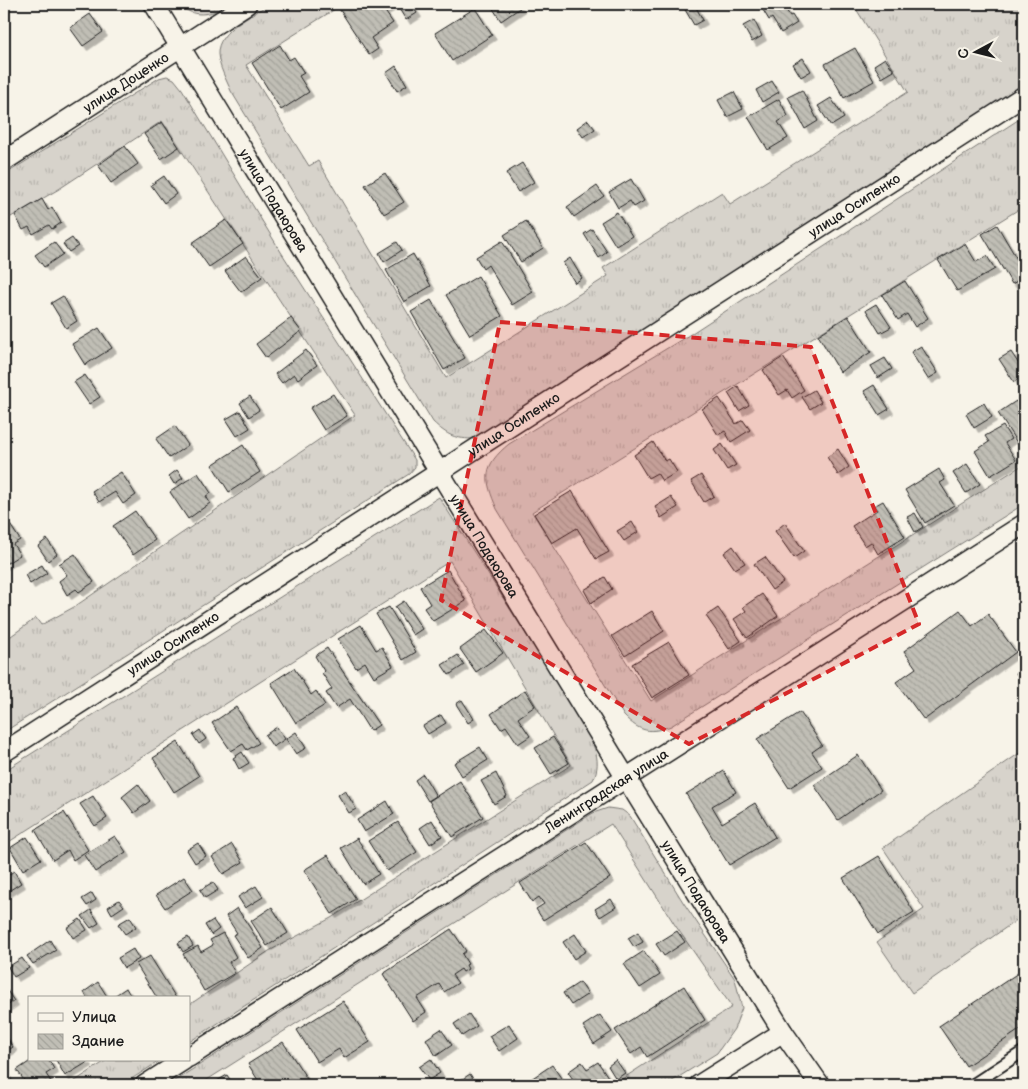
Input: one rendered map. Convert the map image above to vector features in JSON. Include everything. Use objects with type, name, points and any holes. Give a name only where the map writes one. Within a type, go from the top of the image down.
[{"type":"street","name":"улица Подаюрова","points":[[154,4],[626,778],[783,1032],[820,1085]]},
{"type":"street","name":"улица Доценко","points":[[4,161],[247,4]]},
{"type":"street","name":"улица Осипенко","points":[[4,752],[441,473],[1024,96]]},
{"type":"street","name":"Ленинградская улица","points":[[190,1057],[1024,524]]},
{"type":"street","points":[[699,1085],[783,1032]]},
{"type":"street","points":[[145,1085],[181,1062]]},
{"type":"lane","points":[[972,1085],[1024,1051]]},
{"type":"highlighted area","points":[[500,322],[811,347],[919,624],[689,744],[441,600]]},
{"type":"green space","points":[[179,4],[232,4],[212,12],[198,14],[185,9]]},
{"type":"green space","points":[[270,4],[343,4],[246,65],[309,166],[318,161],[446,378],[608,276],[603,268],[722,192],[730,204],[908,92],[853,4],[1024,4],[1024,93],[476,439],[463,438],[448,434],[433,422],[231,91],[220,64],[219,45],[223,37],[237,24]]},
{"type":"green space","points":[[167,76],[174,79],[182,89],[281,252],[415,460],[415,467],[409,474],[4,732],[4,641],[36,618],[41,625],[74,607],[355,415],[162,121],[59,189],[4,221],[4,175],[159,78]]},
{"type":"green space","points":[[1024,116],[1024,206],[532,512],[651,701],[1024,464],[1024,504],[671,726],[651,731],[635,725],[624,716],[497,509],[488,481],[488,473],[494,459],[509,444],[689,335]]},
{"type":"green space","points":[[439,497],[581,721],[597,757],[596,772],[593,780],[190,1041],[190,1004],[269,951],[331,918],[571,765],[450,561],[4,845],[4,771]]},
{"type":"green space","points":[[1024,750],[1024,915],[912,993],[877,942],[924,909],[883,848]]},
{"type":"green space","points":[[608,808],[622,810],[630,816],[683,902],[735,979],[742,1008],[734,1029],[717,1053],[666,1085],[613,1085],[732,1007],[675,925],[611,824],[199,1085],[168,1085],[593,813]]},
{"type":"green space","points":[[104,1062],[158,1062],[122,1085],[69,1085]]},
{"type":"building","points":[[344,4],[390,4],[391,6],[384,10],[393,23],[371,38],[378,49],[369,55],[338,7]]},
{"type":"building","points":[[396,4],[411,4],[417,13],[406,20]]},
{"type":"building","points":[[490,4],[518,4],[520,8],[501,21]]},
{"type":"building","points":[[694,4],[703,20],[694,25],[684,8]]},
{"type":"building","points":[[782,4],[797,23],[781,33],[772,18],[769,20],[760,5]]},
{"type":"building","points":[[475,8],[492,35],[452,61],[435,33]]},
{"type":"building","points":[[90,14],[103,32],[83,46],[70,28]]},
{"type":"building","points":[[754,20],[762,36],[752,42],[743,26]]},
{"type":"building","points":[[280,45],[289,60],[294,57],[304,73],[299,76],[309,92],[281,110],[252,63]]},
{"type":"building","points":[[855,48],[874,81],[844,98],[825,64]]},
{"type":"building","points":[[803,58],[811,71],[801,77],[793,64]]},
{"type":"building","points":[[885,58],[894,71],[882,78],[874,65]]},
{"type":"building","points":[[396,66],[407,85],[397,91],[386,73]]},
{"type":"building","points":[[772,81],[779,92],[762,102],[756,90]]},
{"type":"building","points":[[802,90],[818,121],[805,129],[788,97]]},
{"type":"building","points":[[734,92],[743,109],[727,117],[718,100]]},
{"type":"building","points":[[831,98],[844,118],[831,126],[818,106]]},
{"type":"building","points":[[779,99],[788,116],[778,122],[788,138],[768,150],[748,117]]},
{"type":"building","points":[[588,120],[595,129],[583,137],[577,128]]},
{"type":"building","points":[[162,122],[179,147],[161,159],[144,134]]},
{"type":"building","points":[[125,146],[138,164],[111,183],[98,165]]},
{"type":"building","points":[[522,163],[534,182],[518,192],[506,173]]},
{"type":"building","points":[[385,173],[404,202],[384,214],[365,185]]},
{"type":"building","points":[[164,176],[176,194],[164,203],[151,185]]},
{"type":"building","points":[[631,179],[644,201],[634,207],[630,201],[618,208],[609,192]]},
{"type":"building","points":[[597,186],[604,196],[574,217],[567,207]]},
{"type":"building","points":[[42,199],[48,210],[52,207],[61,223],[52,229],[49,225],[33,234],[29,227],[23,230],[15,215]]},
{"type":"building","points":[[617,212],[632,236],[616,246],[601,222]]},
{"type":"building","points":[[226,220],[243,244],[209,267],[192,243]]},
{"type":"building","points":[[526,221],[543,248],[521,262],[504,235]]},
{"type":"building","points":[[997,225],[1024,271],[1024,277],[1012,284],[982,234]]},
{"type":"building","points":[[592,229],[607,252],[599,258],[584,234]]},
{"type":"building","points":[[72,238],[78,246],[69,252],[63,244]]},
{"type":"building","points":[[502,241],[533,292],[512,305],[488,265],[483,269],[476,257]]},
{"type":"building","points":[[54,242],[63,254],[44,267],[35,255]]},
{"type":"building","points":[[397,242],[402,250],[384,262],[379,253]]},
{"type":"building","points":[[965,244],[976,262],[987,256],[995,269],[957,291],[938,260]]},
{"type":"building","points":[[413,254],[431,286],[404,302],[386,270]]},
{"type":"building","points":[[246,256],[262,277],[241,292],[225,271]]},
{"type":"building","points":[[570,258],[582,278],[575,283],[563,263]]},
{"type":"building","points":[[478,276],[502,316],[470,335],[446,295]]},
{"type":"building","points":[[905,281],[928,318],[915,327],[907,314],[898,320],[882,295]]},
{"type":"building","points":[[63,296],[77,321],[66,328],[51,303]]},
{"type":"building","points":[[431,300],[465,358],[444,370],[411,312]]},
{"type":"building","points":[[876,304],[891,327],[880,333],[866,310]]},
{"type":"building","points":[[848,316],[871,352],[840,372],[818,335]]},
{"type":"building","points":[[291,318],[301,331],[266,358],[256,344]]},
{"type":"building","points":[[99,328],[112,348],[85,365],[72,344]]},
{"type":"building","points":[[921,346],[938,373],[928,379],[911,352]]},
{"type":"building","points":[[306,350],[317,365],[298,379],[294,374],[282,383],[275,374]]},
{"type":"building","points":[[1011,352],[1024,372],[1024,375],[1014,382],[999,359]]},
{"type":"building","points":[[783,357],[804,390],[792,398],[787,390],[779,395],[763,370]]},
{"type":"building","points":[[885,358],[892,369],[878,378],[871,366]]},
{"type":"building","points":[[85,375],[100,397],[89,404],[74,382]]},
{"type":"building","points":[[874,385],[889,409],[879,415],[864,391]]},
{"type":"building","points":[[738,386],[749,405],[739,411],[728,393]]},
{"type":"building","points":[[814,390],[821,402],[810,409],[802,397]]},
{"type":"building","points":[[333,394],[347,416],[324,430],[310,408]]},
{"type":"building","points":[[250,396],[259,410],[249,417],[240,403]]},
{"type":"building","points":[[719,398],[736,424],[743,420],[750,430],[731,442],[725,431],[718,435],[702,409]]},
{"type":"building","points":[[1016,401],[1024,414],[1024,454],[998,413]]},
{"type":"building","points":[[984,403],[992,417],[974,428],[966,414]]},
{"type":"building","points":[[240,411],[250,428],[237,436],[226,419]]},
{"type":"building","points":[[175,426],[188,445],[169,458],[156,439]]},
{"type":"building","points":[[1003,426],[1011,439],[1005,443],[1016,460],[990,476],[975,451],[989,442],[985,436]]},
{"type":"building","points":[[653,442],[665,461],[669,459],[677,472],[662,481],[657,473],[648,478],[634,455]]},
{"type":"building","points":[[722,444],[736,465],[727,470],[714,450]]},
{"type":"building","points":[[243,445],[260,472],[229,492],[212,465]]},
{"type":"building","points":[[838,449],[849,467],[838,475],[827,457]]},
{"type":"building","points":[[967,464],[980,484],[966,493],[953,473]]},
{"type":"building","points":[[939,469],[945,480],[940,483],[954,505],[925,523],[905,490]]},
{"type":"building","points":[[177,470],[183,478],[174,484],[169,476]]},
{"type":"building","points":[[121,472],[136,495],[123,504],[115,492],[99,502],[92,491]]},
{"type":"building","points":[[198,473],[211,493],[206,496],[210,503],[188,519],[170,492]]},
{"type":"building","points":[[701,475],[714,496],[704,502],[691,481]]},
{"type":"building","points":[[572,491],[609,552],[596,559],[577,528],[552,543],[534,514]]},
{"type":"building","points":[[671,497],[678,507],[661,518],[655,507]]},
{"type":"building","points":[[883,501],[905,537],[878,554],[871,542],[865,546],[852,526],[877,510],[874,506]]},
{"type":"building","points":[[135,511],[155,540],[133,555],[113,526]]},
{"type":"building","points":[[915,513],[923,527],[915,532],[907,517]]},
{"type":"building","points":[[632,522],[638,532],[624,541],[617,531]]},
{"type":"building","points":[[9,523],[20,540],[13,544],[20,555],[4,565],[4,526]]},
{"type":"building","points":[[785,523],[804,551],[794,558],[775,531]]},
{"type":"building","points":[[47,539],[57,554],[48,561],[38,546]]},
{"type":"building","points":[[733,546],[745,563],[735,569],[724,553]]},
{"type":"building","points":[[75,554],[94,582],[79,592],[76,589],[67,595],[59,581],[67,575],[59,564]]},
{"type":"building","points":[[765,557],[783,582],[772,590],[754,564]]},
{"type":"building","points":[[42,565],[47,573],[30,584],[25,575]]},
{"type":"building","points":[[448,570],[466,601],[433,621],[424,608],[430,604],[420,587]]},
{"type":"building","points":[[605,577],[612,589],[591,603],[584,590]]},
{"type":"building","points":[[762,594],[778,616],[747,638],[734,619],[746,611],[743,607]]},
{"type":"building","points":[[404,601],[422,629],[413,635],[395,607]]},
{"type":"building","points":[[389,607],[416,652],[403,660],[376,614]]},
{"type":"building","points":[[718,608],[741,641],[729,649],[706,616]]},
{"type":"building","points":[[960,610],[972,626],[988,614],[1016,652],[924,720],[896,682],[916,668],[904,651]]},
{"type":"building","points":[[652,611],[664,631],[625,656],[612,636]]},
{"type":"building","points":[[361,625],[376,650],[382,647],[393,666],[374,677],[365,662],[356,668],[338,639]]},
{"type":"building","points":[[486,630],[503,653],[476,672],[460,649]]},
{"type":"building","points":[[669,642],[689,675],[652,698],[632,664]]},
{"type":"building","points":[[327,648],[379,725],[370,731],[350,699],[336,708],[326,693],[332,689],[322,673],[324,671],[315,656]]},
{"type":"building","points":[[458,655],[464,665],[449,675],[442,665]]},
{"type":"building","points":[[294,668],[311,695],[316,691],[325,705],[296,723],[271,683]]},
{"type":"building","points":[[1024,668],[1024,686],[1016,673]]},
{"type":"building","points":[[525,690],[535,706],[518,718],[530,736],[518,744],[506,726],[501,729],[491,714]]},
{"type":"building","points":[[462,700],[474,719],[468,723],[456,704]]},
{"type":"building","points":[[236,707],[259,743],[247,750],[243,744],[231,751],[212,723]]},
{"type":"building","points":[[800,712],[822,745],[812,752],[822,767],[789,788],[757,739]]},
{"type":"building","points":[[441,715],[446,723],[428,734],[423,726]]},
{"type":"building","points":[[277,727],[285,739],[273,747],[265,735]]},
{"type":"building","points":[[200,730],[206,739],[199,744],[193,735]]},
{"type":"building","points":[[296,732],[306,748],[296,754],[286,739]]},
{"type":"building","points":[[553,737],[569,763],[551,774],[535,748]]},
{"type":"building","points":[[178,742],[199,776],[174,792],[153,758]]},
{"type":"building","points":[[480,747],[488,760],[462,776],[454,763]]},
{"type":"building","points":[[242,752],[249,763],[239,769],[233,758]]},
{"type":"building","points":[[858,755],[881,790],[838,820],[814,785]]},
{"type":"building","points":[[724,771],[736,792],[712,806],[722,823],[755,803],[775,837],[729,865],[686,794]]},
{"type":"building","points":[[496,773],[507,796],[494,804],[481,781]]},
{"type":"building","points":[[423,774],[436,796],[428,801],[415,780]]},
{"type":"building","points":[[460,781],[483,817],[452,837],[429,801]]},
{"type":"building","points":[[138,784],[150,801],[134,813],[122,797]]},
{"type":"building","points":[[345,790],[356,809],[349,813],[338,795]]},
{"type":"building","points":[[93,796],[107,818],[95,826],[80,804]]},
{"type":"building","points":[[387,801],[394,814],[364,832],[357,820]]},
{"type":"building","points":[[64,812],[88,850],[73,860],[68,850],[53,860],[35,830]]},
{"type":"building","points":[[432,820],[442,836],[430,844],[420,828]]},
{"type":"building","points":[[398,822],[417,852],[387,871],[368,841]]},
{"type":"building","points":[[115,836],[126,852],[95,872],[84,855]]},
{"type":"building","points":[[27,837],[41,859],[23,870],[10,848]]},
{"type":"building","points":[[357,838],[379,874],[363,884],[341,848]]},
{"type":"building","points":[[586,842],[610,878],[543,920],[536,909],[544,904],[539,897],[532,902],[520,883]]},
{"type":"building","points":[[198,843],[206,856],[195,863],[187,850]]},
{"type":"building","points":[[232,844],[243,862],[223,874],[212,857]]},
{"type":"building","points":[[328,855],[356,899],[332,914],[304,870]]},
{"type":"building","points":[[879,856],[914,912],[878,934],[843,878]]},
{"type":"building","points":[[4,868],[8,875],[14,871],[21,883],[4,894]]},
{"type":"building","points":[[184,877],[193,890],[165,908],[156,895]]},
{"type":"building","points":[[213,882],[218,890],[205,898],[200,890]]},
{"type":"building","points":[[256,886],[263,897],[245,908],[238,897]]},
{"type":"building","points":[[92,893],[96,900],[87,906],[82,899]]},
{"type":"building","points":[[611,899],[616,907],[600,917],[595,909]]},
{"type":"building","points":[[119,900],[124,906],[112,914],[108,907]]},
{"type":"building","points":[[272,907],[288,933],[267,946],[251,921]]},
{"type":"building","points":[[237,908],[263,948],[248,958],[233,935],[237,933],[226,916]]},
{"type":"building","points":[[91,910],[99,923],[91,928],[82,916]]},
{"type":"building","points":[[130,917],[136,927],[125,934],[118,924]]},
{"type":"building","points":[[80,919],[87,930],[73,938],[67,928]]},
{"type":"building","points":[[213,920],[219,929],[211,935],[205,925]]},
{"type":"building","points":[[451,929],[466,951],[462,954],[468,964],[466,965],[468,969],[463,972],[461,969],[452,975],[458,983],[444,992],[439,984],[417,998],[426,1012],[413,1021],[383,974]]},
{"type":"building","points":[[677,931],[685,942],[664,956],[656,944]]},
{"type":"building","points":[[638,932],[643,942],[634,947],[628,938]]},
{"type":"building","points":[[223,933],[236,957],[229,962],[235,973],[204,991],[183,954],[198,946],[201,952],[213,945],[210,940]]},
{"type":"building","points":[[575,934],[586,951],[574,959],[563,942]]},
{"type":"building","points":[[188,937],[193,946],[183,952],[178,943]]},
{"type":"building","points":[[50,940],[56,950],[33,964],[27,956]]},
{"type":"building","points":[[133,949],[139,959],[124,968],[118,958]]},
{"type":"building","points":[[644,951],[660,975],[640,988],[624,964]]},
{"type":"building","points":[[150,956],[175,996],[156,996],[136,964]]},
{"type":"building","points":[[22,958],[29,968],[14,977],[8,967]]},
{"type":"building","points":[[1024,969],[1024,1027],[966,1066],[939,1026]]},
{"type":"building","points":[[98,982],[107,996],[86,996],[84,992]]},
{"type":"building","points":[[580,982],[588,994],[571,1005],[563,993]]},
{"type":"building","points":[[684,986],[705,1020],[647,1057],[641,1047],[631,1054],[615,1030]]},
{"type":"building","points":[[126,988],[131,996],[114,996]]},
{"type":"building","points":[[6,989],[14,1001],[4,1008],[4,990]]},
{"type":"building","points":[[343,1001],[370,1042],[344,1058],[339,1049],[317,1062],[297,1030]]},
{"type":"building","points":[[469,1014],[477,1026],[462,1036],[454,1024]]},
{"type":"building","points":[[600,1015],[612,1032],[594,1044],[583,1026]]},
{"type":"building","points":[[509,1024],[518,1038],[499,1051],[489,1036]]},
{"type":"building","points":[[441,1029],[452,1045],[436,1056],[426,1039]]},
{"type":"building","points":[[4,1034],[13,1047],[4,1053]]},
{"type":"building","points":[[283,1042],[311,1085],[261,1085],[248,1064]]},
{"type":"building","points":[[431,1059],[440,1073],[429,1080],[419,1067]]},
{"type":"building","points":[[616,1060],[625,1073],[616,1079],[608,1066]]},
{"type":"building","points":[[29,1062],[50,1062],[54,1069],[46,1074],[53,1085],[27,1085],[17,1070]]},
{"type":"building","points":[[57,1062],[88,1062],[65,1076]]},
{"type":"building","points":[[582,1062],[587,1069],[598,1062],[608,1077],[596,1085],[577,1085],[568,1072]]},
{"type":"building","points":[[552,1065],[566,1085],[533,1085],[531,1079]]},
{"type":"building","points":[[4,1069],[14,1085],[4,1085]]},
{"type":"building","points":[[470,1074],[477,1085],[465,1085],[461,1080]]},
{"type":"building","points":[[227,1075],[233,1084],[239,1081],[242,1085],[210,1085]]}]
